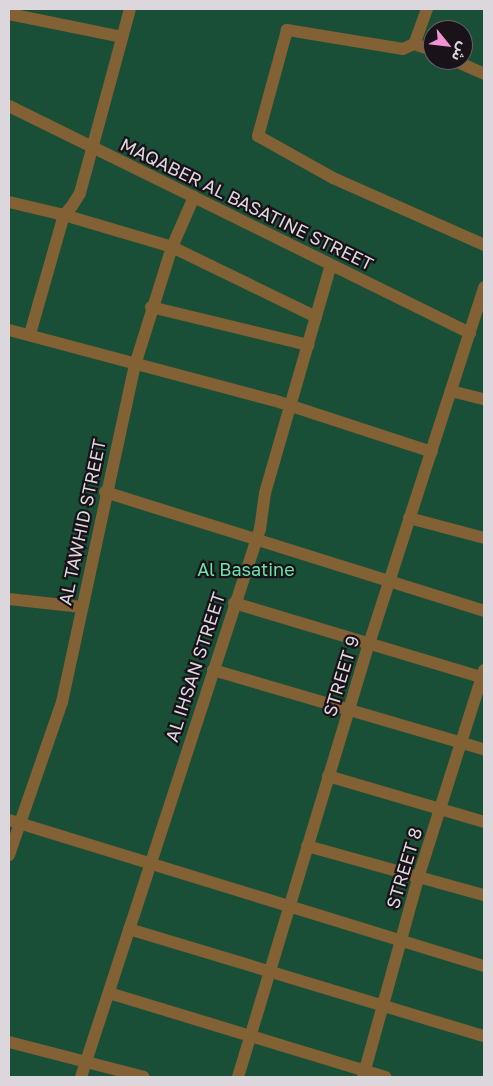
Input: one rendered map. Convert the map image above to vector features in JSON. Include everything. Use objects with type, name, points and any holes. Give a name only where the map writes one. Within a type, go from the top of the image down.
[{"type":"street","points":[[30,334],[64,215],[80,193],[90,146],[130,9]]},
{"type":"street","points":[[427,9],[414,44],[402,50],[287,30],[258,136],[333,178],[484,245]]},
{"type":"street","points":[[9,14],[122,37]]},
{"type":"street","points":[[414,44],[423,47]]},
{"type":"street","name":"MAQABER AL BASATINE STREET","points":[[9,106],[470,333]]},
{"type":"street","name":"AL TAWHID STREET","points":[[9,855],[14,822],[62,702],[105,492],[135,365],[151,307],[172,247],[194,197]]},
{"type":"street","points":[[9,202],[64,215],[172,247],[316,317]]},
{"type":"street","name":"AL IHSAN STREET","points":[[82,1077],[256,538],[331,265]]},
{"type":"street","name":"STREET 9","points":[[238,1077],[287,908],[388,581],[432,452],[484,287]]},
{"type":"street","points":[[151,307],[308,345]]},
{"type":"street","points":[[9,330],[30,334],[135,365],[292,407],[432,452]]},
{"type":"street","points":[[451,391],[484,399]]},
{"type":"street","points":[[105,492],[484,611]]},
{"type":"street","points":[[410,518],[484,538]]},
{"type":"street","points":[[9,599],[82,607]]},
{"type":"street","points":[[234,604],[483,675]]},
{"type":"street","points":[[213,670],[484,749]]},
{"type":"street","name":"STREET 8","points":[[364,1074],[419,875],[483,675]]},
{"type":"street","points":[[328,776],[484,822]]},
{"type":"street","points":[[14,822],[287,908],[484,966]]},
{"type":"street","points":[[307,846],[419,875],[484,895]]},
{"type":"street","points":[[129,929],[484,1036]]},
{"type":"street","points":[[109,993],[250,1036],[364,1074],[386,1077]]},
{"type":"street","points":[[9,1042],[144,1077]]},
{"type":"green space","name":"Al Basatine","points":[[9,9],[484,9],[484,1077],[9,1077]]}]
